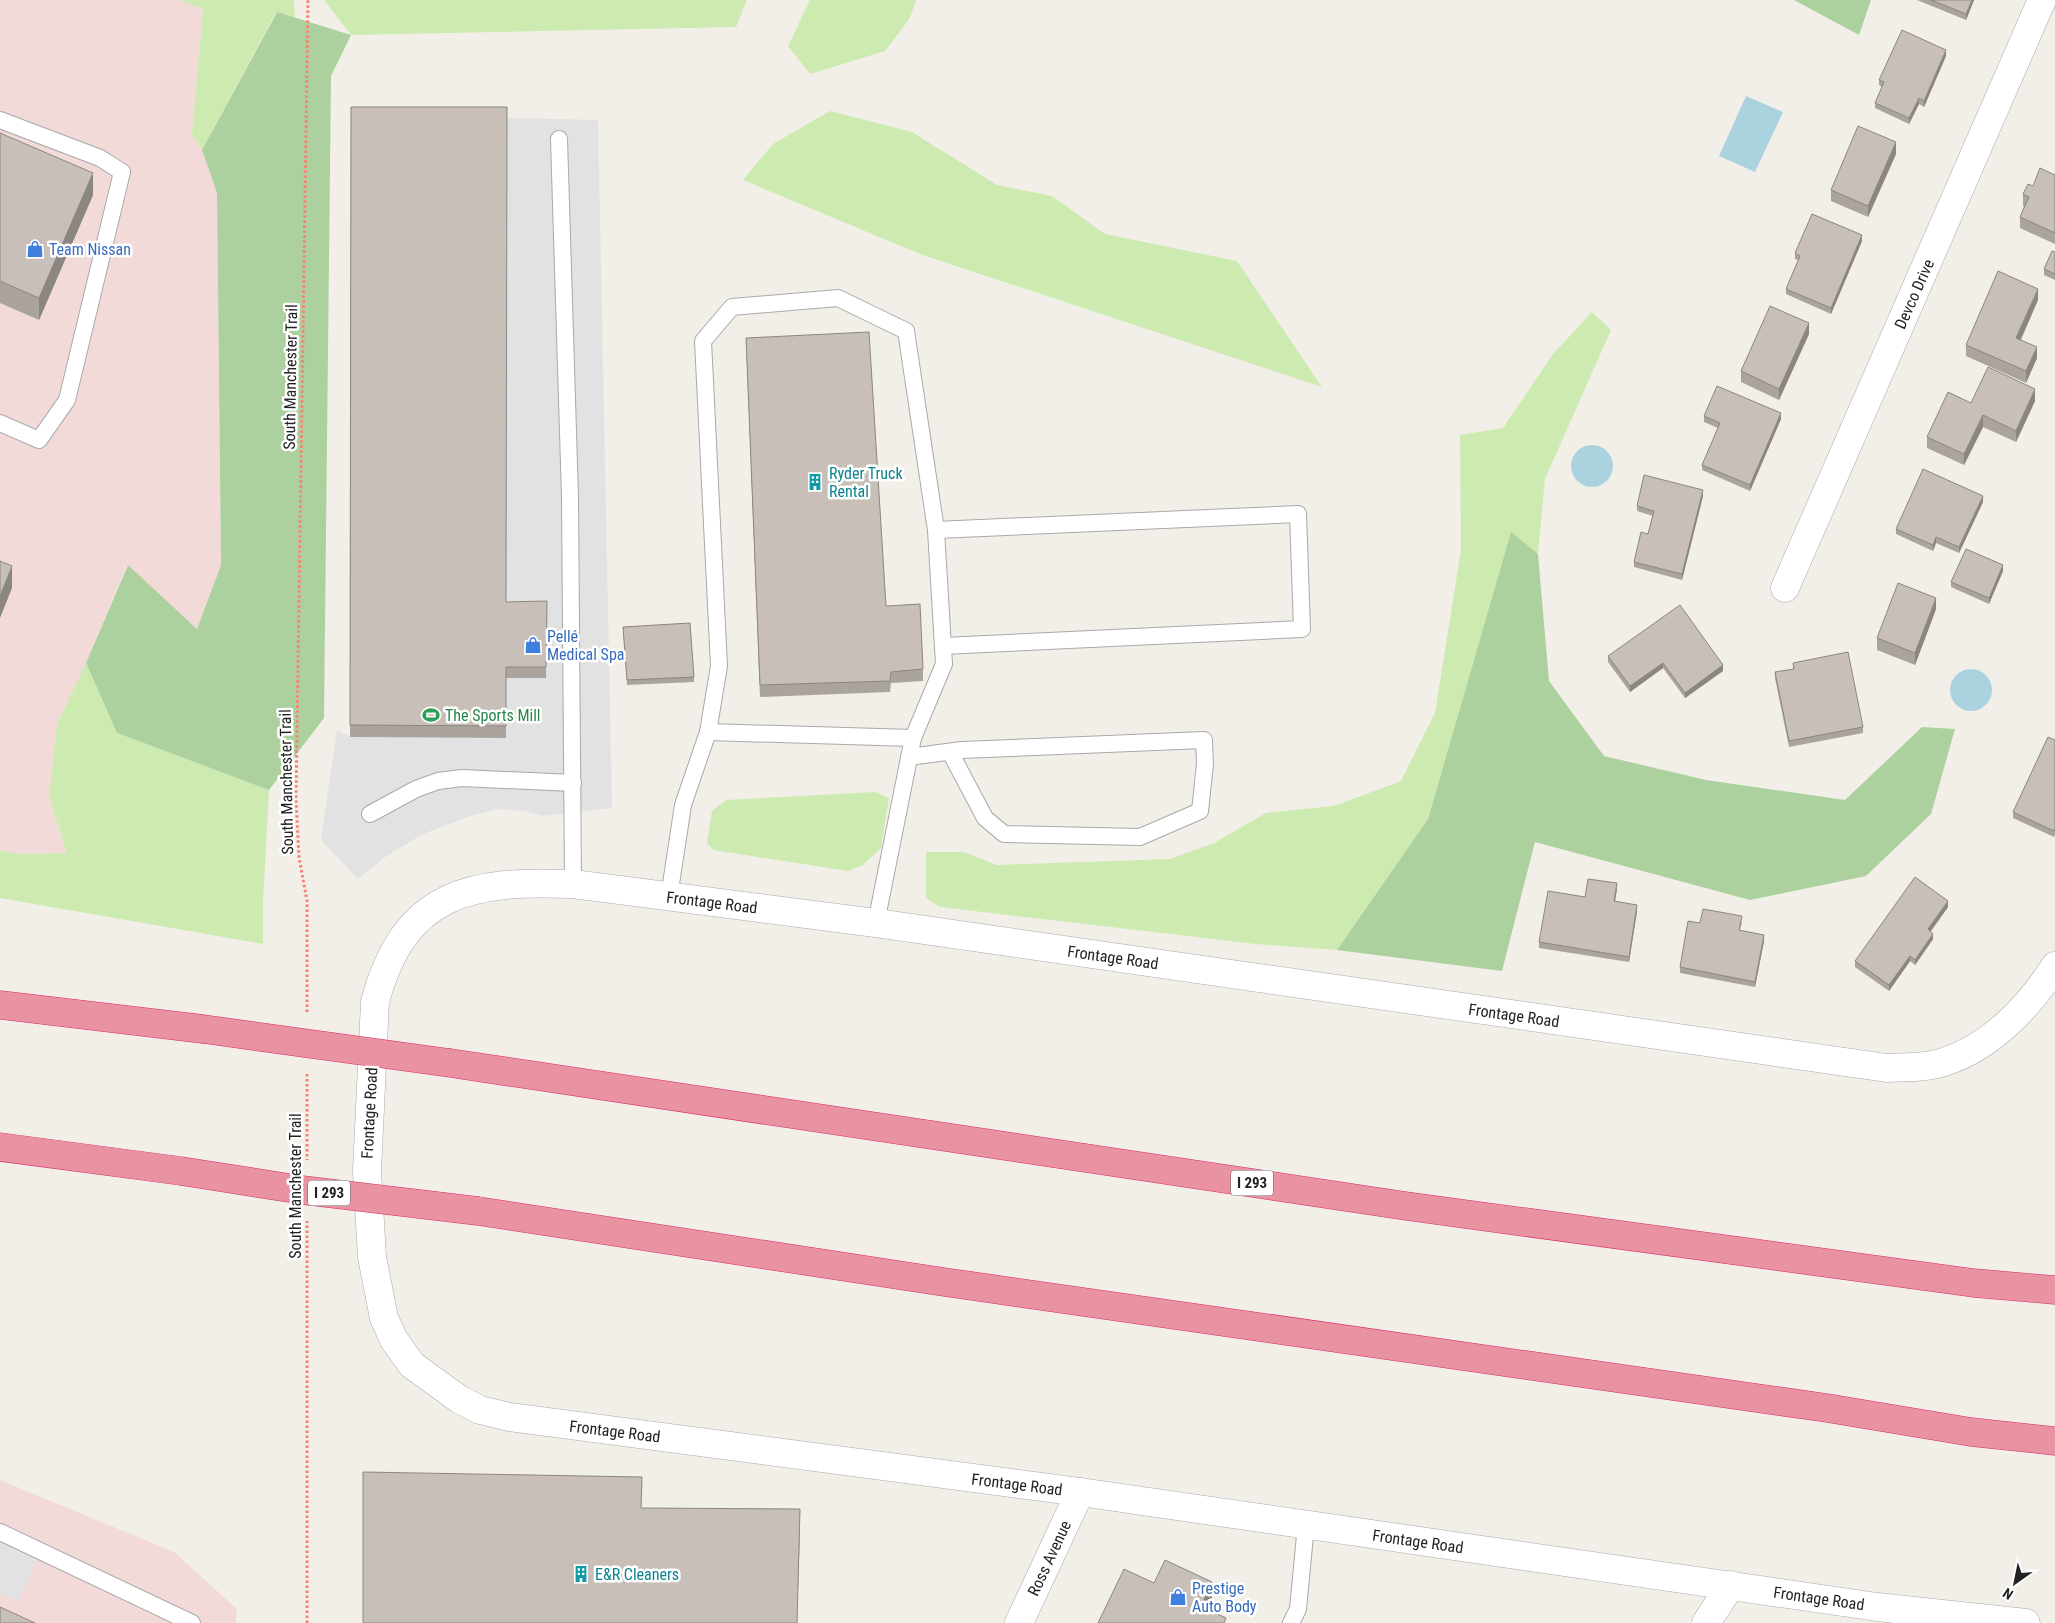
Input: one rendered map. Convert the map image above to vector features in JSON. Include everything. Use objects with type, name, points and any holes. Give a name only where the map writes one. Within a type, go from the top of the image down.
[{"type":"highway","points":[[0,991],[95,1016]]},
{"type":"highway","name":"I 293","points":[[0,1005],[203,1029],[450,1063],[1406,1206],[1974,1283],[2055,1290]]},
{"type":"highway","name":"I 293","points":[[0,1147],[302,1190],[478,1212],[944,1282],[1817,1406],[1971,1432],[2055,1441]]},
{"type":"street","name":"Devco Drive","points":[[1785,588],[2042,0]]},
{"type":"street","name":"Frontage Road","points":[[2026,1623],[1877,1607],[1080,1492],[510,1417],[480,1410],[436,1384],[412,1365],[394,1340],[384,1318],[372,1257],[367,1171],[375,1002],[381,978],[394,949],[408,930],[436,905],[468,891],[531,882],[573,884],[876,923],[1887,1068],[1944,1062],[1977,1046],[1999,1032],[2026,1005],[2055,966]]},
{"type":"street","name":"Ross Avenue","points":[[1019,1623],[1080,1492]]},
{"type":"street","points":[[1706,1623],[1731,1585]]},
{"type":"lane","points":[[0,120],[100,158],[122,172],[67,400],[39,440],[0,423]]},
{"type":"lane","points":[[559,139],[570,497],[573,884]]},
{"type":"lane","points":[[669,897],[683,805],[708,732],[719,666],[703,341],[732,307],[838,298],[906,331],[936,530],[944,664],[913,738],[876,923]]},
{"type":"lane","points":[[936,530],[1298,514],[1302,629],[943,646]]},
{"type":"lane","points":[[708,732],[913,738]]},
{"type":"lane","points":[[909,757],[950,752],[1204,740],[1205,764],[1200,811],[1140,837],[1004,834],[985,818],[950,752]]},
{"type":"lane","points":[[370,814],[416,789],[438,781],[462,778],[573,782]]},
{"type":"lane","points":[[1291,1623],[1298,1609],[1306,1524]]},
{"type":"lane","points":[[0,1532],[192,1623]]},
{"type":"path","name":"South Manchester Trail","points":[[307,1021],[307,901],[299,857],[296,800],[308,0]]},
{"type":"path","name":"South Manchester Trail","points":[[307,1070],[307,1170]]},
{"type":"path","name":"South Manchester Trail","points":[[307,1220],[307,1623]]},
{"type":"shaded area","points":[[0,0],[181,0],[203,9],[192,133],[202,150],[217,193],[221,565],[197,629],[127,565],[86,663],[57,724],[49,797],[67,853],[22,854],[0,851]]},
{"type":"shaded area","points":[[507,118],[598,120],[612,808],[542,816],[524,811],[497,809],[468,817],[423,834],[385,857],[358,879],[321,840],[337,730],[350,737],[505,738],[506,678],[546,678],[506,613]]},
{"type":"shaded area","points":[[0,1480],[174,1552],[237,1609],[236,1623],[0,1623]]},
{"type":"shaded area","points":[[0,1532],[41,1551],[18,1601],[0,1593]]},
{"type":"green space","points":[[181,0],[294,0],[295,18],[276,12],[202,150],[192,134],[203,9]]},
{"type":"green space","points":[[324,0],[747,0],[736,27],[351,35]]},
{"type":"green space","points":[[810,0],[916,0],[910,18],[885,51],[810,74],[788,46]]},
{"type":"green space","points":[[1794,0],[1871,0],[1859,35]]},
{"type":"green space","points":[[277,12],[351,35],[331,76],[324,718],[269,790],[117,733],[86,663],[128,565],[197,629],[221,565],[217,193],[202,150]]},
{"type":"green space","points":[[830,111],[912,132],[997,185],[1052,196],[1105,234],[1237,261],[1322,387],[920,254],[743,180],[773,144]]},
{"type":"green space","points":[[1592,312],[1611,330],[1545,479],[1538,554],[1511,533],[1428,819],[1337,950],[1256,944],[940,907],[926,898],[926,852],[964,852],[997,865],[1170,859],[1214,843],[1266,813],[1334,806],[1401,781],[1435,713],[1461,550],[1460,435],[1503,428],[1553,354]]},
{"type":"green space","points":[[1511,532],[1538,554],[1549,681],[1604,756],[1706,780],[1845,800],[1922,727],[1955,729],[1931,814],[1866,876],[1750,900],[1535,842],[1502,971],[1337,950],[1428,819]]},
{"type":"green space","points":[[86,663],[117,733],[269,790],[263,902],[263,944],[0,898],[0,851],[22,854],[67,853],[49,797],[57,724]]},
{"type":"green space","points":[[875,792],[889,798],[881,848],[863,865],[848,871],[713,850],[707,843],[712,811],[726,800]]},
{"type":"water","points":[[1746,96],[1783,112],[1755,172],[1719,156]]},
{"type":"water","points":[[1592,445],[1607,451],[1613,466],[1607,481],[1592,487],[1577,481],[1571,466],[1577,451]]},
{"type":"water","points":[[1971,669],[1986,675],[1992,690],[1986,705],[1971,711],[1956,705],[1950,690],[1956,675]]},
{"type":"building","points":[[1931,0],[1972,0],[1966,14]]},
{"type":"building","points":[[1902,30],[1946,50],[1924,101],[1919,98],[1909,118],[1875,103],[1884,82],[1879,80]]},
{"type":"building","points":[[351,107],[507,107],[506,602],[547,601],[546,667],[506,667],[506,726],[350,725]]},
{"type":"building","points":[[1858,126],[1896,142],[1868,206],[1831,190]]},
{"type":"building","name":"Team Nissan","points":[[0,133],[93,173],[39,298],[0,281]]},
{"type":"building","points":[[2040,168],[2055,175],[2055,233],[2020,217],[2029,197],[2023,194],[2028,184],[2033,186]]},
{"type":"building","points":[[1812,214],[1862,235],[1831,308],[1786,289],[1800,256],[1795,253]]},
{"type":"building","points":[[2052,251],[2055,252],[2055,274],[2044,269]]},
{"type":"building","points":[[1998,271],[2038,289],[2016,338],[2037,347],[2026,371],[1966,345]]},
{"type":"building","points":[[1770,306],[1809,323],[1779,389],[1741,371]]},
{"type":"building","name":"Ryder Truck Rental","points":[[869,332],[886,606],[920,604],[923,669],[891,672],[890,681],[760,685],[746,338]]},
{"type":"building","points":[[1988,367],[2035,389],[2016,431],[1983,415],[1964,454],[1927,437],[1948,392],[1971,403]]},
{"type":"building","points":[[1717,386],[1781,413],[1750,485],[1702,465],[1720,423],[1704,416]]},
{"type":"building","points":[[1923,469],[1983,496],[1959,547],[1936,537],[1933,545],[1896,529]]},
{"type":"building","points":[[1644,475],[1703,490],[1682,574],[1634,562],[1641,532],[1648,534],[1654,511],[1637,506]]},
{"type":"building","points":[[1966,549],[2003,565],[1989,598],[1951,582]]},
{"type":"building","points":[[0,561],[12,566],[0,596]]},
{"type":"building","points":[[1898,583],[1936,598],[1915,653],[1877,638]]},
{"type":"building","points":[[1680,605],[1723,665],[1685,693],[1663,663],[1630,686],[1608,656]]},
{"type":"building","points":[[690,623],[694,677],[627,680],[623,627]]},
{"type":"building","points":[[1848,652],[1863,727],[1789,741],[1775,672],[1794,669],[1793,663]]},
{"type":"building","points":[[2048,737],[2055,740],[2054,831],[2013,812]]},
{"type":"building","points":[[1915,877],[1948,901],[1928,929],[1933,934],[1915,960],[1910,956],[1889,985],[1855,961]]},
{"type":"building","points":[[1588,879],[1617,883],[1614,901],[1637,905],[1629,957],[1539,942],[1548,891],[1585,897]]},
{"type":"building","points":[[1703,909],[1742,916],[1739,930],[1764,935],[1755,982],[1680,967],[1688,921],[1700,923]]},
{"type":"building","name":"E&R Cleaners","points":[[363,1472],[642,1477],[641,1508],[800,1509],[797,1623],[363,1623]]},
{"type":"building","points":[[1165,1560],[1212,1582],[1201,1606],[1226,1618],[1224,1623],[1098,1623],[1124,1569],[1154,1583]]},
{"type":"building","points":[[0,1607],[35,1623],[0,1623]]},
{"type":"place","name":"Team Nissan","points":[[35,249]]},
{"type":"place","name":"Ryder Truck Rental","points":[[815,482]]},
{"type":"place","name":"Pellé Medical Spa","points":[[533,645]]},
{"type":"place","name":"The Sports Mill","points":[[431,715]]},
{"type":"place","name":"E&R Cleaners","points":[[581,1574]]},
{"type":"place","name":"Prestige Auto Body","points":[[1178,1597]]}]
